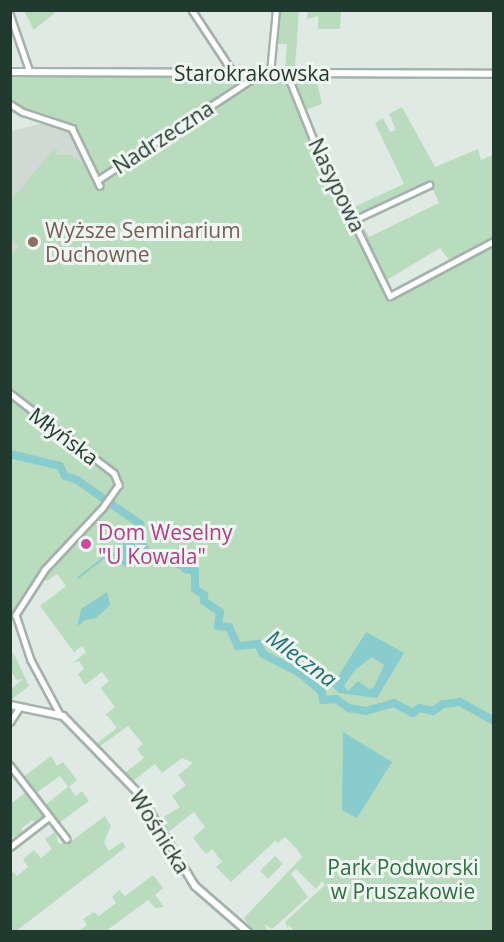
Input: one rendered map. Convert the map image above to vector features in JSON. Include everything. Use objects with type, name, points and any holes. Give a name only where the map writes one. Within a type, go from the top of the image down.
[{"type":"street","points":[[192,10],[233,72]]},
{"type":"street","points":[[270,73],[276,10]]},
{"type":"street","points":[[10,14],[30,72]]},
{"type":"street","name":"Starokrakowska","points":[[10,72],[494,74]]},
{"type":"street","name":"Nadrzeczna","points":[[98,180],[254,78],[256,73]]},
{"type":"street","name":"Nasypowa","points":[[287,73],[313,138],[390,296],[494,241]]},
{"type":"street","name":"Nadrzeczna","points":[[10,104],[21,111],[72,128],[100,186]]},
{"type":"street","points":[[354,220],[429,185]]},
{"type":"street","name":"Młyńska","points":[[10,393],[117,478],[119,489],[45,570],[15,615],[31,660],[60,714]]},
{"type":"street","points":[[10,705],[60,714]]},
{"type":"street","points":[[10,722],[20,708]]},
{"type":"street","name":"Wośnicka","points":[[60,714],[139,794],[195,886],[248,932]]},
{"type":"street","points":[[10,765],[68,839]]},
{"type":"street","points":[[11,780],[17,775]]},
{"type":"street","points":[[10,847],[49,817]]},
{"type":"shaded area","name":"Wyższe Seminarium Duchowne","points":[[50,121],[72,130],[88,161],[11,295],[11,131]]},
{"type":"green space","points":[[57,10],[34,30],[24,11]]},
{"type":"green space","points":[[277,11],[299,11],[295,68],[285,68],[287,44],[274,44]]},
{"type":"green space","points":[[308,11],[341,11],[340,29],[318,29],[318,16],[307,19]]},
{"type":"green space","name":"Park Podworski w Pruszakowie","points":[[11,77],[284,77],[388,297],[493,242],[493,931],[295,932],[289,925],[288,930],[285,922],[325,885],[322,881],[316,889],[296,869],[291,874],[308,897],[272,929],[264,924],[268,931],[253,931],[244,918],[302,857],[297,849],[285,837],[278,843],[275,841],[231,882],[216,867],[222,862],[212,849],[206,854],[193,838],[205,827],[194,812],[167,833],[173,845],[159,820],[180,807],[172,796],[186,785],[178,775],[193,763],[182,758],[162,773],[155,764],[134,780],[136,784],[121,769],[126,772],[144,758],[137,749],[143,744],[128,726],[99,747],[96,744],[117,728],[106,714],[115,707],[101,688],[109,681],[102,672],[85,685],[78,674],[84,669],[79,661],[73,663],[86,652],[82,646],[74,652],[40,606],[66,586],[57,574],[47,581],[42,577],[14,616],[11,611],[10,257],[19,246],[11,239],[11,201],[54,148],[58,151],[55,155],[71,155],[85,165],[88,161],[72,130],[48,115],[25,111],[11,101]]},
{"type":"green space","points":[[292,77],[316,78],[322,104],[304,111]]},
{"type":"green space","points":[[402,107],[435,167],[478,149],[481,160],[493,155],[493,239],[450,261],[440,248],[385,281],[359,226],[362,224],[369,237],[439,203],[430,183],[362,214],[352,208],[404,184],[375,123],[383,118],[390,132],[396,130],[389,114]]},
{"type":"green space","points":[[13,652],[29,686],[11,700],[11,689],[23,679],[16,680],[11,670]]},
{"type":"green space","points":[[51,756],[57,766],[63,762],[77,780],[69,787],[76,796],[82,791],[89,801],[58,824],[45,805],[68,787],[60,776],[36,793],[40,801],[22,778]]},
{"type":"green space","points":[[23,785],[46,817],[37,825],[32,820],[21,829],[25,833],[14,839],[11,834],[11,804],[27,791]]},
{"type":"green space","points":[[105,816],[111,826],[104,842],[109,851],[122,842],[126,847],[16,931],[11,931],[10,870],[17,876],[28,867],[23,859],[34,850],[41,858],[52,849],[45,839],[55,832],[59,844],[73,840]]},
{"type":"green space","points":[[275,856],[283,864],[268,879],[260,871]]},
{"type":"green space","points":[[153,875],[163,888],[155,895],[164,907],[155,908],[148,900],[106,931],[79,931],[87,925],[83,919],[94,912],[99,916],[116,903],[112,897],[119,890],[125,896]]},
{"type":"water","points":[[130,537],[140,553],[125,567],[114,554]]},
{"type":"water","points":[[107,592],[110,605],[96,618],[85,620],[77,627],[81,609]]},
{"type":"water","points":[[366,632],[404,653],[377,698],[339,693],[332,686]],"holes":[[[372,657],[384,665],[374,687],[369,689],[358,681],[348,691],[344,686],[355,670]]]},
{"type":"water","points":[[343,732],[392,762],[357,818],[342,810]]},
{"type":"waterway","name":"Mleczna","points":[[10,454],[60,466],[65,476],[77,480],[140,524],[136,530],[147,554],[180,565],[184,562],[185,569],[195,571],[195,589],[204,595],[204,601],[220,612],[218,626],[229,627],[238,646],[258,644],[263,654],[300,673],[322,692],[323,700],[336,699],[349,708],[366,711],[394,703],[413,713],[419,708],[433,711],[443,704],[460,702],[494,721]]},
{"type":"waterway","points":[[78,578],[107,555],[114,555]]},
{"type":"place","name":"Wyższe Seminarium Duchowne","points":[[33,242]]},
{"type":"place","name":"Dom Weselny \"U Kowala\"","points":[[86,544]]}]
